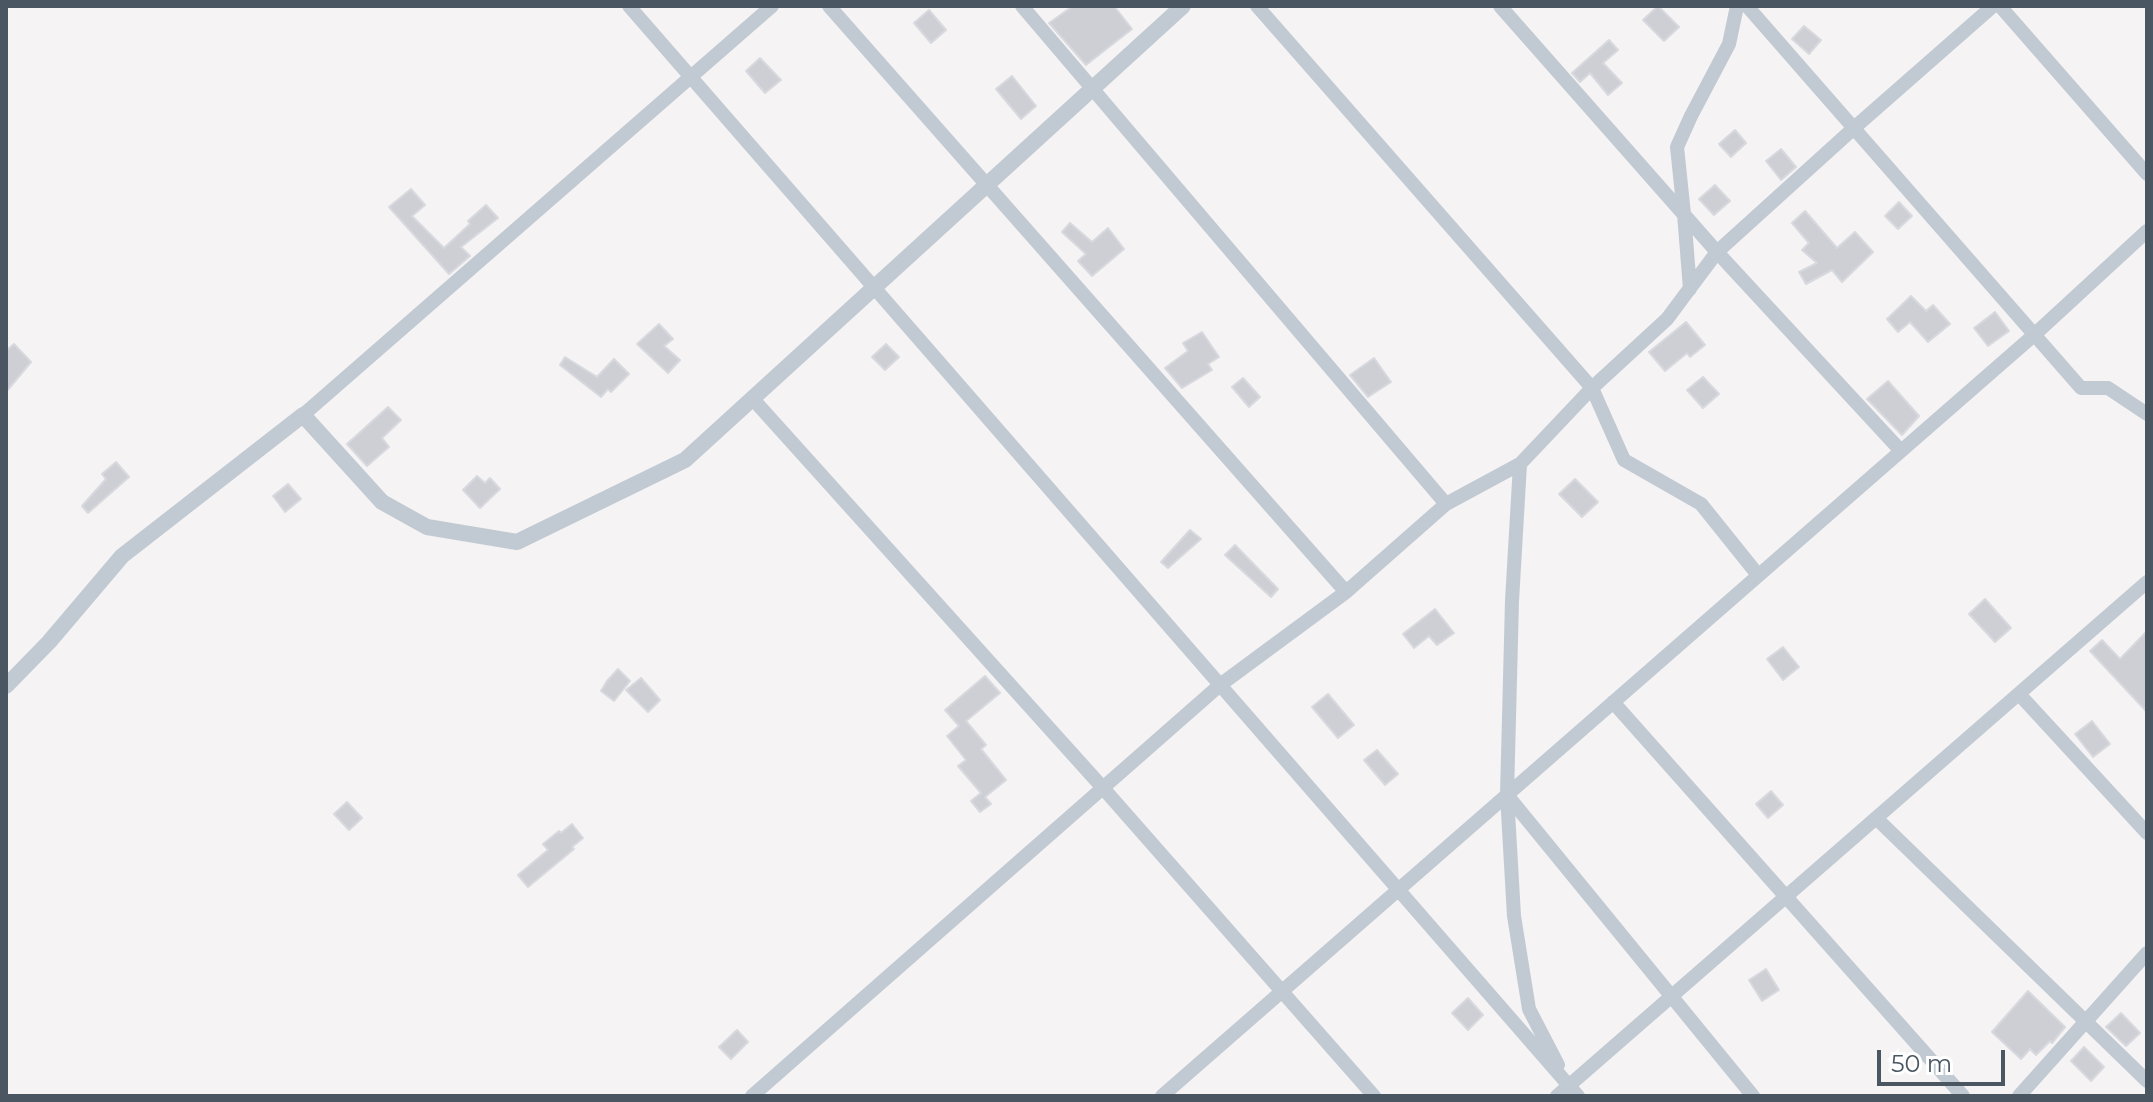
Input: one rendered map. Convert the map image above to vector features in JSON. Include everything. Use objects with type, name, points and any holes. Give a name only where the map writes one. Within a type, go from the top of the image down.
[{"type":"street","points":[[629,6],[1398,890],[1567,1093]]},
{"type":"street","points":[[6,686],[49,642],[122,556],[303,415],[772,6]]},
{"type":"street","points":[[829,6],[1346,592]]},
{"type":"street","points":[[1022,6],[1446,504]]},
{"type":"street","points":[[303,415],[382,502],[427,527],[517,542],[685,460],[1183,6]]},
{"type":"street","points":[[1257,6],[1592,388],[1624,460],[1701,504],[1758,575]]},
{"type":"street","points":[[1500,6],[1717,252],[1901,451]]},
{"type":"street","points":[[1690,289],[1677,147],[1729,44],[1737,6]]},
{"type":"street","points":[[1747,6],[2081,388],[2108,388],[2147,414]]},
{"type":"street","points":[[752,1096],[1220,685],[1346,592],[1446,504],[1520,464],[1592,388],[1667,319],[1717,252],[1993,6]]},
{"type":"street","points":[[2000,6],[2147,174]]},
{"type":"street","points":[[1162,1096],[2034,335],[2147,231]]},
{"type":"street","points":[[752,398],[1103,788],[1374,1096]]},
{"type":"street","points":[[1520,464],[1512,601],[1507,795],[1514,916],[1529,1009],[1567,1093]]},
{"type":"street","points":[[1567,1093],[1671,997],[2147,582]]},
{"type":"street","points":[[2019,694],[2147,833]]},
{"type":"street","points":[[1613,702],[1963,1096]]},
{"type":"street","points":[[1507,795],[1753,1096]]},
{"type":"street","points":[[1876,818],[2147,1081]]},
{"type":"street","points":[[2019,1096],[2147,953]]},
{"type":"building","points":[[1073,6],[1114,6],[1132,29],[1086,65],[1049,23]]},
{"type":"building","points":[[1658,6],[1679,27],[1664,41],[1643,20]]},
{"type":"building","points":[[929,10],[946,30],[931,43],[914,23]]},
{"type":"building","points":[[1804,26],[1821,40],[1809,54],[1792,39]]},
{"type":"building","points":[[1609,40],[1618,50],[1603,63],[1622,83],[1608,95],[1590,73],[1580,82],[1572,73]]},
{"type":"building","points":[[760,58],[781,80],[765,93],[746,71]]},
{"type":"building","points":[[1012,76],[1036,106],[1021,119],[996,89]]},
{"type":"building","points":[[1735,130],[1746,143],[1731,157],[1719,144]]},
{"type":"building","points":[[1781,149],[1796,167],[1781,180],[1766,161]]},
{"type":"building","points":[[1715,185],[1730,201],[1714,215],[1699,199]]},
{"type":"building","points":[[411,189],[425,205],[412,216],[444,248],[486,205],[498,218],[461,247],[470,256],[449,274],[389,207]]},
{"type":"building","points":[[1899,202],[1912,216],[1898,229],[1885,216]]},
{"type":"building","points":[[1805,211],[1837,248],[1855,232],[1873,252],[1842,282],[1832,270],[1806,284],[1799,272],[1817,263],[1802,250],[1809,243],[1792,223]]},
{"type":"building","points":[[1070,223],[1092,242],[1108,228],[1124,249],[1092,276],[1078,261],[1086,254],[1062,232]]},
{"type":"building","points":[[1911,296],[1926,311],[1933,305],[1950,324],[1928,342],[1910,322],[1898,332],[1887,319]]},
{"type":"building","points":[[1995,312],[2009,331],[1988,346],[1974,328]]},
{"type":"building","points":[[1686,322],[1705,345],[1690,357],[1687,353],[1665,371],[1649,352]]},
{"type":"building","points":[[659,324],[673,339],[664,346],[680,360],[668,373],[637,344]]},
{"type":"building","points":[[1202,332],[1219,357],[1208,364],[1212,370],[1182,388],[1165,368],[1188,351],[1183,343]]},
{"type":"building","points":[[14,344],[31,362],[6,392],[6,351]]},
{"type":"building","points":[[886,344],[899,357],[885,370],[872,357]]},
{"type":"building","points":[[565,357],[597,377],[614,359],[629,374],[611,392],[608,389],[601,397],[560,365]]},
{"type":"building","points":[[1374,358],[1391,382],[1368,397],[1350,375]]},
{"type":"building","points":[[1703,377],[1719,394],[1703,408],[1687,390]]},
{"type":"building","points":[[1243,378],[1260,397],[1249,407],[1232,387]]},
{"type":"building","points":[[1888,381],[1919,416],[1902,435],[1867,399]]},
{"type":"building","points":[[388,407],[401,420],[382,438],[389,447],[367,466],[347,444]]},
{"type":"building","points":[[116,462],[129,477],[88,513],[82,506],[106,479],[102,474]]},
{"type":"building","points":[[477,476],[485,483],[490,478],[500,489],[480,508],[463,490]]},
{"type":"building","points":[[1575,479],[1598,502],[1582,517],[1559,494]]},
{"type":"building","points":[[288,484],[301,499],[285,512],[273,496]]},
{"type":"building","points":[[1190,530],[1201,539],[1168,568],[1161,562]]},
{"type":"building","points":[[1235,545],[1278,589],[1271,597],[1225,555]]},
{"type":"building","points":[[1985,599],[2011,628],[1995,642],[1969,614]]},
{"type":"building","points":[[1435,609],[1454,633],[1437,645],[1429,636],[1414,648],[1403,634]]},
{"type":"building","points":[[2147,631],[2147,712],[2090,651],[2102,640],[2120,659]]},
{"type":"building","points":[[1783,647],[1799,667],[1783,680],[1767,659]]},
{"type":"building","points":[[618,669],[630,681],[614,701],[601,691]]},
{"type":"building","points":[[985,676],[1000,693],[966,721],[986,745],[981,749],[1006,780],[985,797],[991,804],[980,812],[971,801],[981,793],[958,766],[966,760],[947,736],[959,726],[945,710]]},
{"type":"building","points":[[641,678],[660,700],[648,712],[626,690]]},
{"type":"building","points":[[1328,694],[1354,725],[1338,738],[1312,707]]},
{"type":"building","points":[[2092,721],[2110,744],[2093,757],[2075,734]]},
{"type":"building","points":[[1377,750],[1398,774],[1385,785],[1364,760]]},
{"type":"building","points":[[1771,791],[1783,805],[1768,818],[1756,804]]},
{"type":"building","points":[[347,802],[362,818],[349,830],[334,814]]},
{"type":"building","points":[[572,824],[583,838],[528,887],[518,875],[548,850],[543,844]]},
{"type":"building","points":[[1766,969],[1779,990],[1762,1001],[1749,980]]},
{"type":"building","points":[[2028,991],[2065,1027],[2052,1043],[2050,1041],[2036,1055],[2030,1049],[2021,1059],[1992,1032]]},
{"type":"building","points":[[1468,998],[1483,1015],[1468,1030],[1452,1013]]},
{"type":"building","points":[[2121,1013],[2140,1033],[2126,1046],[2106,1027]]},
{"type":"building","points":[[737,1030],[748,1042],[731,1059],[719,1047]]},
{"type":"building","points":[[2084,1047],[2104,1067],[2091,1081],[2071,1061]]}]
